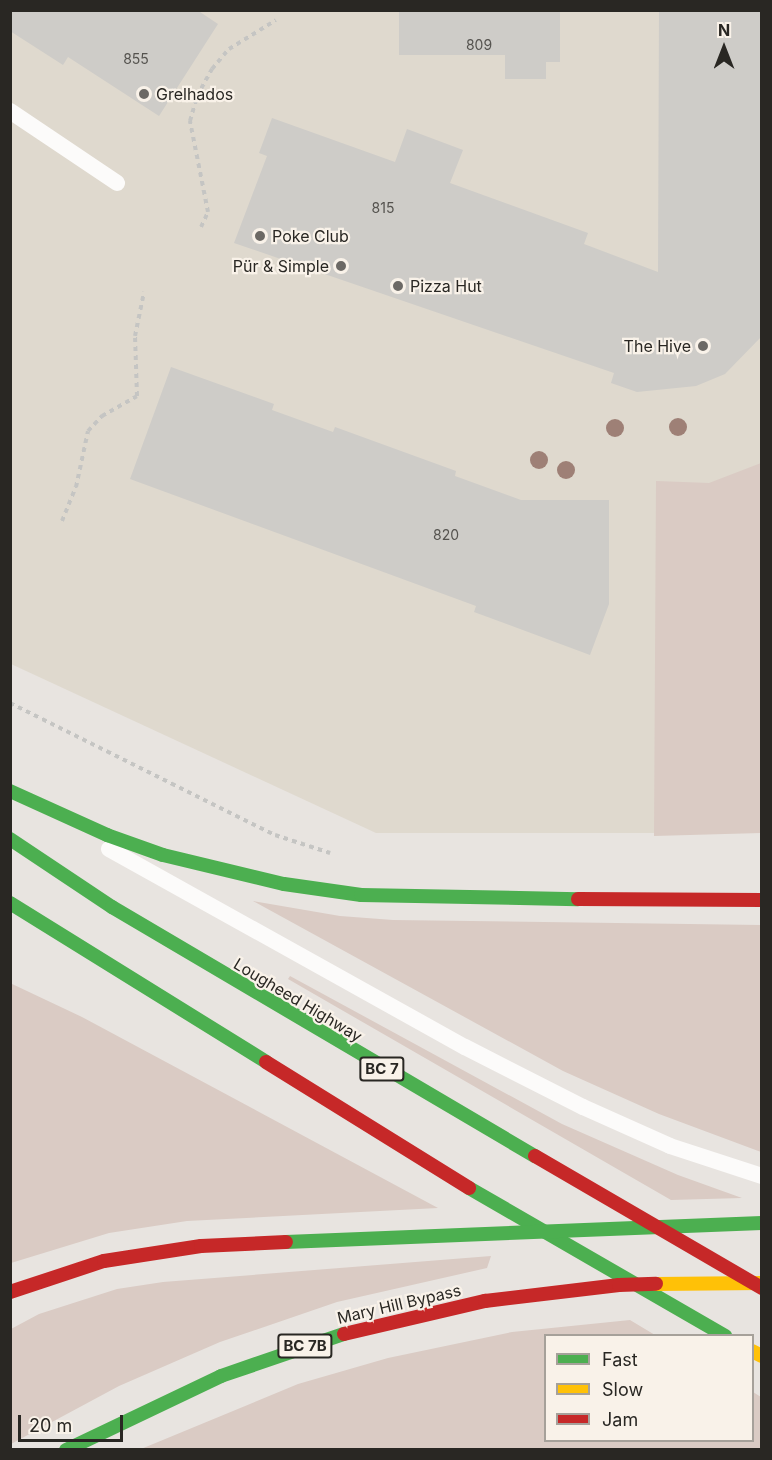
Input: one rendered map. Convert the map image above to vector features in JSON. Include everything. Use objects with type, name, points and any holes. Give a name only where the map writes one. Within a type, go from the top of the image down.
[{"type":"main road","points":[[10,792],[107,835],[163,855],[306,887],[361,895],[446,899],[762,900]]},
{"type":"main road","name":"Lougheed Highway","points":[[10,839],[112,907],[297,1019],[762,1288]]},
{"type":"main road","points":[[10,903],[469,1188],[723,1334]]},
{"type":"main road","points":[[10,1292],[93,1264],[171,1249],[262,1241],[762,1223]]},
{"type":"main road","name":"Mary Hill Bypass","points":[[66,1449],[221,1376],[350,1332],[485,1301],[559,1291],[687,1282],[762,1283]]},
{"type":"lane","points":[[10,111],[117,183]]},
{"type":"lane","points":[[10,792],[465,1047],[670,1146],[762,1176]]},
{"type":"path","points":[[201,227],[208,212],[190,121],[197,96],[212,69],[229,49],[276,20]]},
{"type":"path","points":[[62,520],[76,487],[88,431],[102,416],[137,396],[135,336],[144,292]]},
{"type":"path","points":[[10,703],[274,835],[338,855]]},
{"type":"shaded area","points":[[11,11],[761,11],[761,833],[376,833],[11,664]]},
{"type":"shaded area","points":[[761,463],[761,833],[654,836],[656,481],[709,483]]},
{"type":"shaded area","points":[[253,901],[340,916],[393,920],[761,925],[761,1152],[659,1114],[563,1071]]},
{"type":"shaded area","points":[[290,976],[562,1124],[678,1175],[742,1198],[671,1200],[288,979]]},
{"type":"shaded area","points":[[10,983],[82,1017],[438,1208],[187,1221],[109,1233],[11,1263]]},
{"type":"shaded area","points":[[491,1256],[487,1268],[337,1302],[220,1342],[119,1386],[11,1444],[11,1329],[39,1314],[117,1289],[163,1282]]},
{"type":"shaded area","points":[[630,1320],[653,1334],[544,1334],[544,1442],[754,1442],[754,1393],[761,1397],[761,1449],[141,1449],[298,1384],[388,1358],[512,1332]]},
{"type":"building","points":[[10,10],[197,10],[218,24],[159,116],[68,57],[63,65],[10,31]]},
{"type":"building","points":[[399,10],[560,10],[560,62],[546,62],[546,79],[505,79],[505,55],[399,55]]},
{"type":"building","points":[[659,10],[762,10],[762,336],[725,374],[696,386],[637,392],[611,383],[614,373],[234,243],[267,156],[259,153],[272,118],[395,162],[407,129],[463,150],[450,183],[588,233],[584,244],[658,272]]},
{"type":"building","points":[[171,367],[274,404],[272,410],[333,432],[335,427],[456,471],[455,476],[521,500],[609,500],[609,604],[590,655],[474,612],[476,606],[130,479]]},
{"type":"traffic: fast","points":[[10,791],[107,835],[163,855],[284,884],[361,895],[578,899]]},
{"type":"traffic: fast","points":[[10,839],[112,907],[535,1156]]},
{"type":"traffic: fast","points":[[10,903],[266,1062]]},
{"type":"traffic: fast","points":[[469,1188],[722,1334]]},
{"type":"traffic: fast","points":[[286,1242],[762,1223]]},
{"type":"traffic: fast","points":[[66,1450],[221,1376],[344,1334]]},
{"type":"traffic: slow","points":[[656,1284],[762,1283]]},
{"type":"traffic: slow","points":[[754,1352],[762,1356]]},
{"type":"traffic: jam","points":[[578,899],[762,900]]},
{"type":"traffic: jam","points":[[266,1062],[469,1188]]},
{"type":"traffic: jam","points":[[535,1156],[762,1288]]},
{"type":"traffic: jam","points":[[10,1292],[104,1261],[201,1246],[286,1242]]},
{"type":"traffic: jam","points":[[344,1334],[485,1301],[619,1285],[656,1284]]},
{"type":"place","name":"Grelhados","points":[[144,94]]},
{"type":"place","name":"Poke Club","points":[[260,236]]},
{"type":"place","name":"Pür & Simple","points":[[341,266]]},
{"type":"place","name":"Pizza Hut","points":[[398,286]]},
{"type":"place","name":"The Hive","points":[[703,346]]}]
